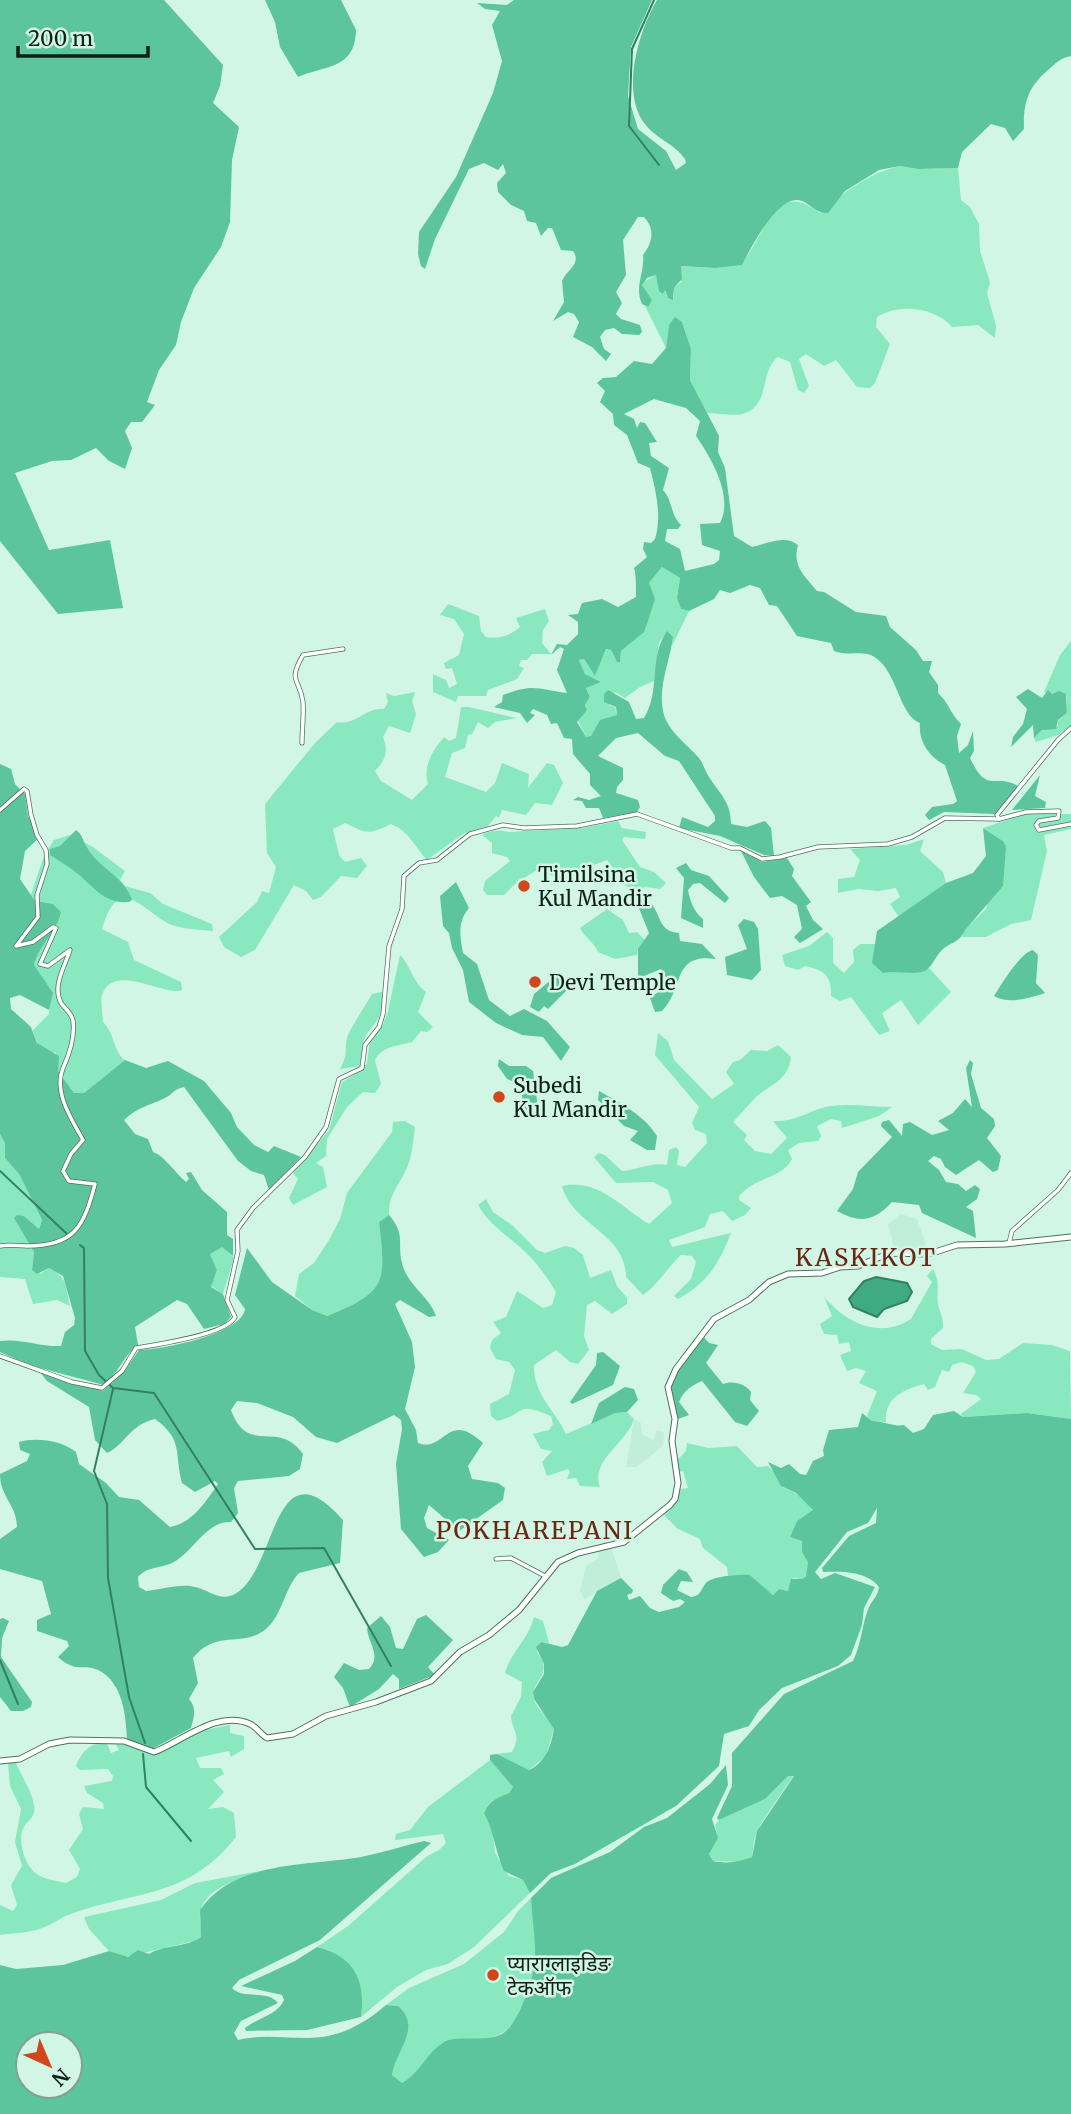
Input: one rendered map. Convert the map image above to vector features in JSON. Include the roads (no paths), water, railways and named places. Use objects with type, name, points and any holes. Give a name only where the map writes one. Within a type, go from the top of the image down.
[{"type":"street","points":[[302,743],[303,701],[294,681],[297,663],[303,655],[343,649]]},
{"type":"street","points":[[999,819],[998,816],[1058,740],[1071,728]]},
{"type":"street","points":[[0,810],[24,789],[27,791],[37,835],[46,850],[47,864],[37,895],[38,918],[16,946],[33,942],[53,927],[56,928],[40,964],[48,966],[70,950],[59,989],[61,1002],[74,1023],[61,1086],[66,1108],[83,1140],[71,1154],[63,1171],[69,1181],[95,1184],[89,1208],[67,1240],[51,1245],[0,1246]]},
{"type":"street","points":[[0,1356],[72,1382],[102,1388],[122,1371],[136,1348],[208,1333],[232,1323],[235,1317],[227,1300],[237,1251],[237,1230],[253,1208],[305,1157],[326,1128],[339,1079],[362,1068],[365,1045],[379,1027],[388,984],[389,946],[402,909],[404,876],[419,863],[437,860],[470,834],[503,825],[524,828],[577,826],[637,814],[731,848],[740,848],[762,859],[817,847],[888,844],[912,838],[945,818],[999,819],[1026,812],[1059,811],[1058,818],[1039,821],[1036,825],[1039,830],[1071,824]]},
{"type":"street","points":[[1009,1243],[1012,1231],[1058,1190],[1071,1173]]},
{"type":"street","points":[[0,1760],[20,1759],[49,1744],[70,1740],[124,1741],[154,1752],[192,1730],[223,1723],[249,1723],[267,1738],[293,1734],[326,1716],[376,1702],[431,1681],[460,1652],[489,1636],[519,1610],[545,1576],[564,1558],[624,1542],[675,1499],[678,1483],[672,1441],[675,1419],[668,1387],[676,1369],[714,1318],[748,1300],[769,1282],[788,1274],[822,1273],[840,1267],[858,1266],[890,1252],[929,1255],[957,1245],[1071,1237]]},
{"type":"street","points":[[496,1559],[511,1558],[545,1576]]},
{"type":"waterway","points":[[654,0],[632,49],[629,126],[659,165]]},
{"type":"waterway","points":[[0,1171],[67,1234]]},
{"type":"waterway","points":[[80,1245],[84,1248],[85,1351],[99,1375],[113,1388],[154,1393],[255,1549],[324,1548],[391,1666]]},
{"type":"waterway","points":[[113,1389],[94,1471],[107,1504],[108,1578],[129,1697],[145,1743]]},
{"type":"waterway","points":[[0,1660],[18,1704]]},
{"type":"waterway","points":[[143,1754],[146,1787],[191,1841]]},
{"type":"place","name":"Timilsina Kul Mandir","points":[[524,886]]},
{"type":"place","name":"Devi Temple","points":[[535,982]]},
{"type":"place","name":"Subedi Kul Mandir","points":[[499,1097]]},
{"type":"place","name":"प्याराग्लाइडिङ टेकऑफ","points":[[493,1975]]},
{"type":"district","name":"KASKIKOT","points":[[866,1257]]},
{"type":"district","name":"POKHAREPANI","points":[[535,1530]]}]
